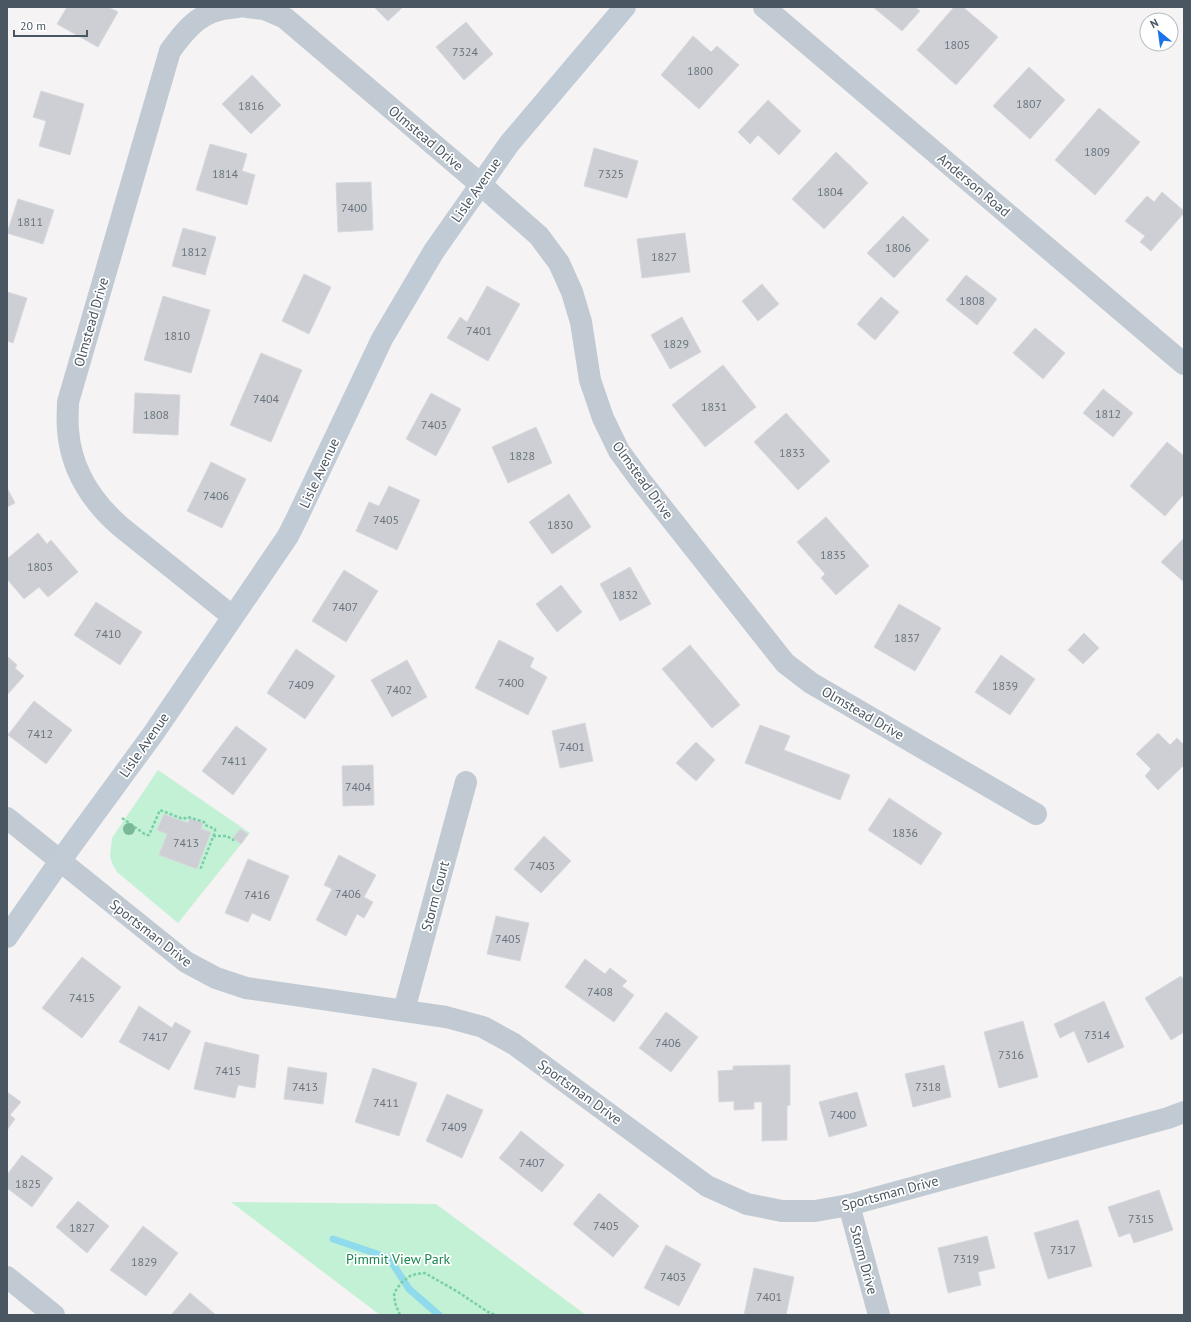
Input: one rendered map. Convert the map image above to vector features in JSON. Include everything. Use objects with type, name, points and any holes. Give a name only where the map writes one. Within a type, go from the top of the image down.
[{"type":"street","name":"Olmstead Drive","points":[[232,616],[121,527],[100,507],[87,489],[74,460],[68,430],[68,402],[170,51],[182,33],[199,19],[219,10],[238,7]]},
{"type":"street","name":"Olmstead Drive","points":[[247,7],[264,9],[285,18],[539,236],[559,263],[572,292],[582,322],[590,380],[603,418],[619,451],[785,663],[811,683],[1036,814]]},
{"type":"street","name":"Lisle Avenue","points":[[7,937],[60,861],[154,734],[232,616],[288,536],[382,339],[434,250],[510,144],[625,7]]},
{"type":"street","name":"Anderson Road","points":[[764,7],[1184,364]]},
{"type":"street","name":"Storm Court","points":[[404,1010],[466,782]]},
{"type":"street","name":"Sportsman Drive","points":[[7,818],[186,962],[216,978],[246,988],[404,1010],[446,1017],[483,1027],[514,1044],[707,1186],[747,1204],[782,1211],[815,1211],[850,1205],[1168,1118],[1184,1112]]},
{"type":"street","name":"Storm Drive","points":[[850,1205],[879,1315]]},
{"type":"street","points":[[7,1277],[54,1315]]},
{"type":"path","points":[[122,818],[146,835],[149,835],[160,810],[183,819],[188,817],[204,822],[205,825],[214,829],[213,836],[206,850],[200,870]]},
{"type":"path","points":[[213,836],[227,836],[233,840],[234,839]]},
{"type":"path","points":[[400,1315],[395,1303],[394,1294],[401,1283],[410,1276],[425,1273],[495,1315]]},
{"type":"green space","points":[[158,770],[250,833],[178,923],[117,872],[110,857],[112,838]]},
{"type":"green space","name":"Pimmit View Park","points":[[231,1202],[436,1204],[586,1315],[380,1315]]},
{"type":"building","points":[[67,7],[108,7],[118,12],[98,47],[57,24]]},
{"type":"building","points":[[374,7],[403,7],[388,21]]},
{"type":"building","points":[[873,7],[915,7],[920,11],[902,31]]},
{"type":"building","points":[[954,7],[963,7],[998,37],[956,85],[917,50]]},
{"type":"building","points":[[466,22],[493,54],[464,80],[436,47]]},
{"type":"building","points":[[693,36],[711,52],[717,46],[739,65],[699,109],[661,75]]},
{"type":"building","points":[[1029,67],[1065,100],[1030,139],[993,106]]},
{"type":"building","points":[[252,75],[281,105],[251,134],[222,104]]},
{"type":"building","points":[[41,91],[84,104],[70,155],[39,146],[46,121],[33,117]]},
{"type":"building","points":[[768,100],[801,131],[779,155],[758,135],[750,144],[738,132]]},
{"type":"building","points":[[1099,108],[1140,142],[1095,195],[1055,160]]},
{"type":"building","points":[[210,144],[247,154],[242,171],[255,175],[247,205],[196,190]]},
{"type":"building","points":[[594,148],[638,161],[627,198],[584,186]]},
{"type":"building","points":[[836,152],[868,183],[824,229],[792,199]]},
{"type":"building","points":[[371,182],[373,230],[338,232],[336,183]]},
{"type":"building","points":[[1162,192],[1184,211],[1184,213],[1151,251],[1140,242],[1145,236],[1125,221],[1147,196],[1154,202]]},
{"type":"building","points":[[18,199],[54,210],[43,244],[7,233]]},
{"type":"building","points":[[903,216],[929,240],[894,278],[867,253]]},
{"type":"building","points":[[183,228],[216,237],[205,275],[172,266]]},
{"type":"building","points":[[685,233],[690,272],[642,278],[637,239]]},
{"type":"building","points":[[304,274],[331,287],[309,334],[282,321]]},
{"type":"building","points":[[966,275],[997,299],[977,325],[946,300]]},
{"type":"building","points":[[762,284],[779,304],[758,321],[742,301]]},
{"type":"building","points":[[487,286],[520,304],[488,361],[447,338],[460,317],[467,322]]},
{"type":"building","points":[[7,292],[27,298],[13,343],[7,341]]},
{"type":"building","points":[[163,296],[210,310],[191,373],[144,360]]},
{"type":"building","points":[[881,297],[899,312],[875,340],[857,324]]},
{"type":"building","points":[[682,317],[701,352],[670,369],[651,335]]},
{"type":"building","points":[[1035,328],[1065,353],[1043,379],[1013,353]]},
{"type":"building","points":[[261,353],[302,370],[271,442],[230,425]]},
{"type":"building","points":[[723,365],[756,407],[705,447],[672,405]]},
{"type":"building","points":[[1103,389],[1133,413],[1113,437],[1083,413]]},
{"type":"building","points":[[135,393],[180,395],[178,435],[133,433]]},
{"type":"building","points":[[431,393],[461,409],[436,456],[406,439]]},
{"type":"building","points":[[786,413],[830,461],[798,490],[754,442]]},
{"type":"building","points":[[536,427],[552,463],[508,483],[492,447]]},
{"type":"building","points":[[1167,442],[1184,456],[1184,494],[1165,516],[1130,486]]},
{"type":"building","points":[[211,462],[246,479],[222,528],[187,511]]},
{"type":"building","points":[[389,486],[420,500],[397,550],[356,531],[369,502],[379,506]]},
{"type":"building","points":[[7,488],[15,503],[7,507]]},
{"type":"building","points":[[569,494],[591,527],[552,554],[529,522]]},
{"type":"building","points":[[826,517],[869,566],[836,595],[821,578],[825,574],[797,542]]},
{"type":"building","points":[[38,533],[47,544],[51,540],[78,572],[48,597],[39,587],[24,599],[7,579],[7,559]]},
{"type":"building","points":[[1184,538],[1184,582],[1161,562]]},
{"type":"building","points":[[630,567],[651,604],[620,621],[600,584]]},
{"type":"building","points":[[344,570],[378,591],[346,642],[312,621]]},
{"type":"building","points":[[561,585],[582,612],[557,632],[536,604]]},
{"type":"building","points":[[96,602],[142,632],[120,665],[74,635]]},
{"type":"building","points":[[899,604],[941,628],[915,671],[874,647]]},
{"type":"building","points":[[1084,633],[1099,648],[1083,664],[1068,650]]},
{"type":"building","points":[[499,640],[534,658],[530,667],[547,677],[528,715],[475,688]]},
{"type":"building","points":[[690,645],[740,705],[712,728],[662,669]]},
{"type":"building","points":[[296,649],[335,676],[305,719],[267,693]]},
{"type":"building","points":[[1001,655],[1035,679],[1010,715],[975,692]]},
{"type":"building","points":[[7,656],[17,665],[15,668],[24,676],[7,695]]},
{"type":"building","points":[[407,660],[427,697],[392,717],[371,680]]},
{"type":"building","points":[[34,701],[72,730],[46,764],[8,735]]},
{"type":"building","points":[[585,723],[593,761],[560,768],[552,731]]},
{"type":"building","points":[[760,725],[790,736],[784,750],[850,775],[840,800],[745,763]]},
{"type":"building","points":[[236,726],[267,749],[233,795],[202,771]]},
{"type":"building","points":[[1158,733],[1170,745],[1177,738],[1184,745],[1184,765],[1158,790],[1145,776],[1151,769],[1136,754]]},
{"type":"building","points":[[696,742],[715,760],[696,781],[676,763]]},
{"type":"building","points":[[373,765],[374,805],[343,806],[342,766]]},
{"type":"building","points":[[889,798],[942,833],[921,865],[868,830]]},
{"type":"building","points":[[164,814],[188,823],[190,818],[203,823],[201,829],[211,832],[197,869],[159,855],[167,834],[157,830]]},
{"type":"building","points":[[240,829],[248,834],[241,844],[233,838]]},
{"type":"building","points":[[544,836],[571,861],[541,893],[514,869]]},
{"type":"building","points":[[339,855],[376,875],[364,897],[373,902],[364,918],[357,914],[346,936],[316,920],[332,889],[324,885]]},
{"type":"building","points":[[248,859],[289,876],[270,921],[252,913],[248,922],[225,913]]},
{"type":"building","points":[[496,916],[529,923],[520,961],[487,954]]},
{"type":"building","points":[[82,957],[121,987],[82,1038],[42,1008]]},
{"type":"building","points":[[585,959],[605,974],[610,968],[627,981],[622,986],[634,995],[614,1022],[565,987]]},
{"type":"building","points":[[1181,976],[1184,981],[1184,1032],[1171,1040],[1145,998]]},
{"type":"building","points":[[1104,1001],[1124,1047],[1088,1063],[1074,1031],[1060,1038],[1054,1024]]},
{"type":"building","points":[[139,1006],[172,1028],[175,1022],[191,1031],[169,1070],[119,1042]]},
{"type":"building","points":[[666,1012],[698,1037],[671,1072],[639,1048]]},
{"type":"building","points":[[1023,1021],[1038,1077],[999,1088],[984,1032]]},
{"type":"building","points":[[205,1042],[259,1055],[255,1088],[238,1085],[235,1098],[194,1089]]},
{"type":"building","points":[[790,1065],[790,1105],[787,1106],[787,1140],[762,1141],[762,1102],[754,1102],[754,1109],[734,1110],[734,1101],[719,1102],[718,1071],[733,1070],[733,1066]]},
{"type":"building","points":[[944,1065],[951,1097],[913,1107],[905,1074]]},
{"type":"building","points":[[288,1067],[327,1073],[323,1104],[284,1099]]},
{"type":"building","points":[[373,1068],[417,1083],[399,1136],[355,1122]]},
{"type":"building","points":[[7,1092],[21,1102],[10,1115],[15,1119],[7,1130]]},
{"type":"building","points":[[857,1092],[867,1126],[829,1137],[819,1102]]},
{"type":"building","points":[[447,1094],[483,1110],[462,1158],[426,1141]]},
{"type":"building","points":[[521,1131],[564,1165],[542,1192],[499,1158]]},
{"type":"building","points":[[22,1155],[53,1178],[32,1207],[7,1188],[7,1175]]},
{"type":"building","points":[[1159,1190],[1173,1230],[1134,1243],[1130,1233],[1119,1237],[1108,1207]]},
{"type":"building","points":[[599,1193],[639,1226],[613,1257],[573,1224]]},
{"type":"building","points":[[78,1201],[109,1226],[87,1253],[56,1227]]},
{"type":"building","points":[[1078,1220],[1092,1266],[1048,1279],[1034,1233]]},
{"type":"building","points":[[143,1226],[178,1253],[146,1296],[110,1270]]},
{"type":"building","points":[[987,1236],[995,1268],[978,1272],[981,1285],[948,1293],[938,1248]]},
{"type":"building","points":[[666,1245],[701,1264],[679,1306],[644,1288]]},
{"type":"building","points":[[754,1268],[794,1277],[786,1315],[744,1315]]},
{"type":"building","points":[[190,1293],[216,1315],[171,1315]]},
{"type":"waterway","points":[[333,1239],[389,1258],[409,1289],[439,1315]]}]
